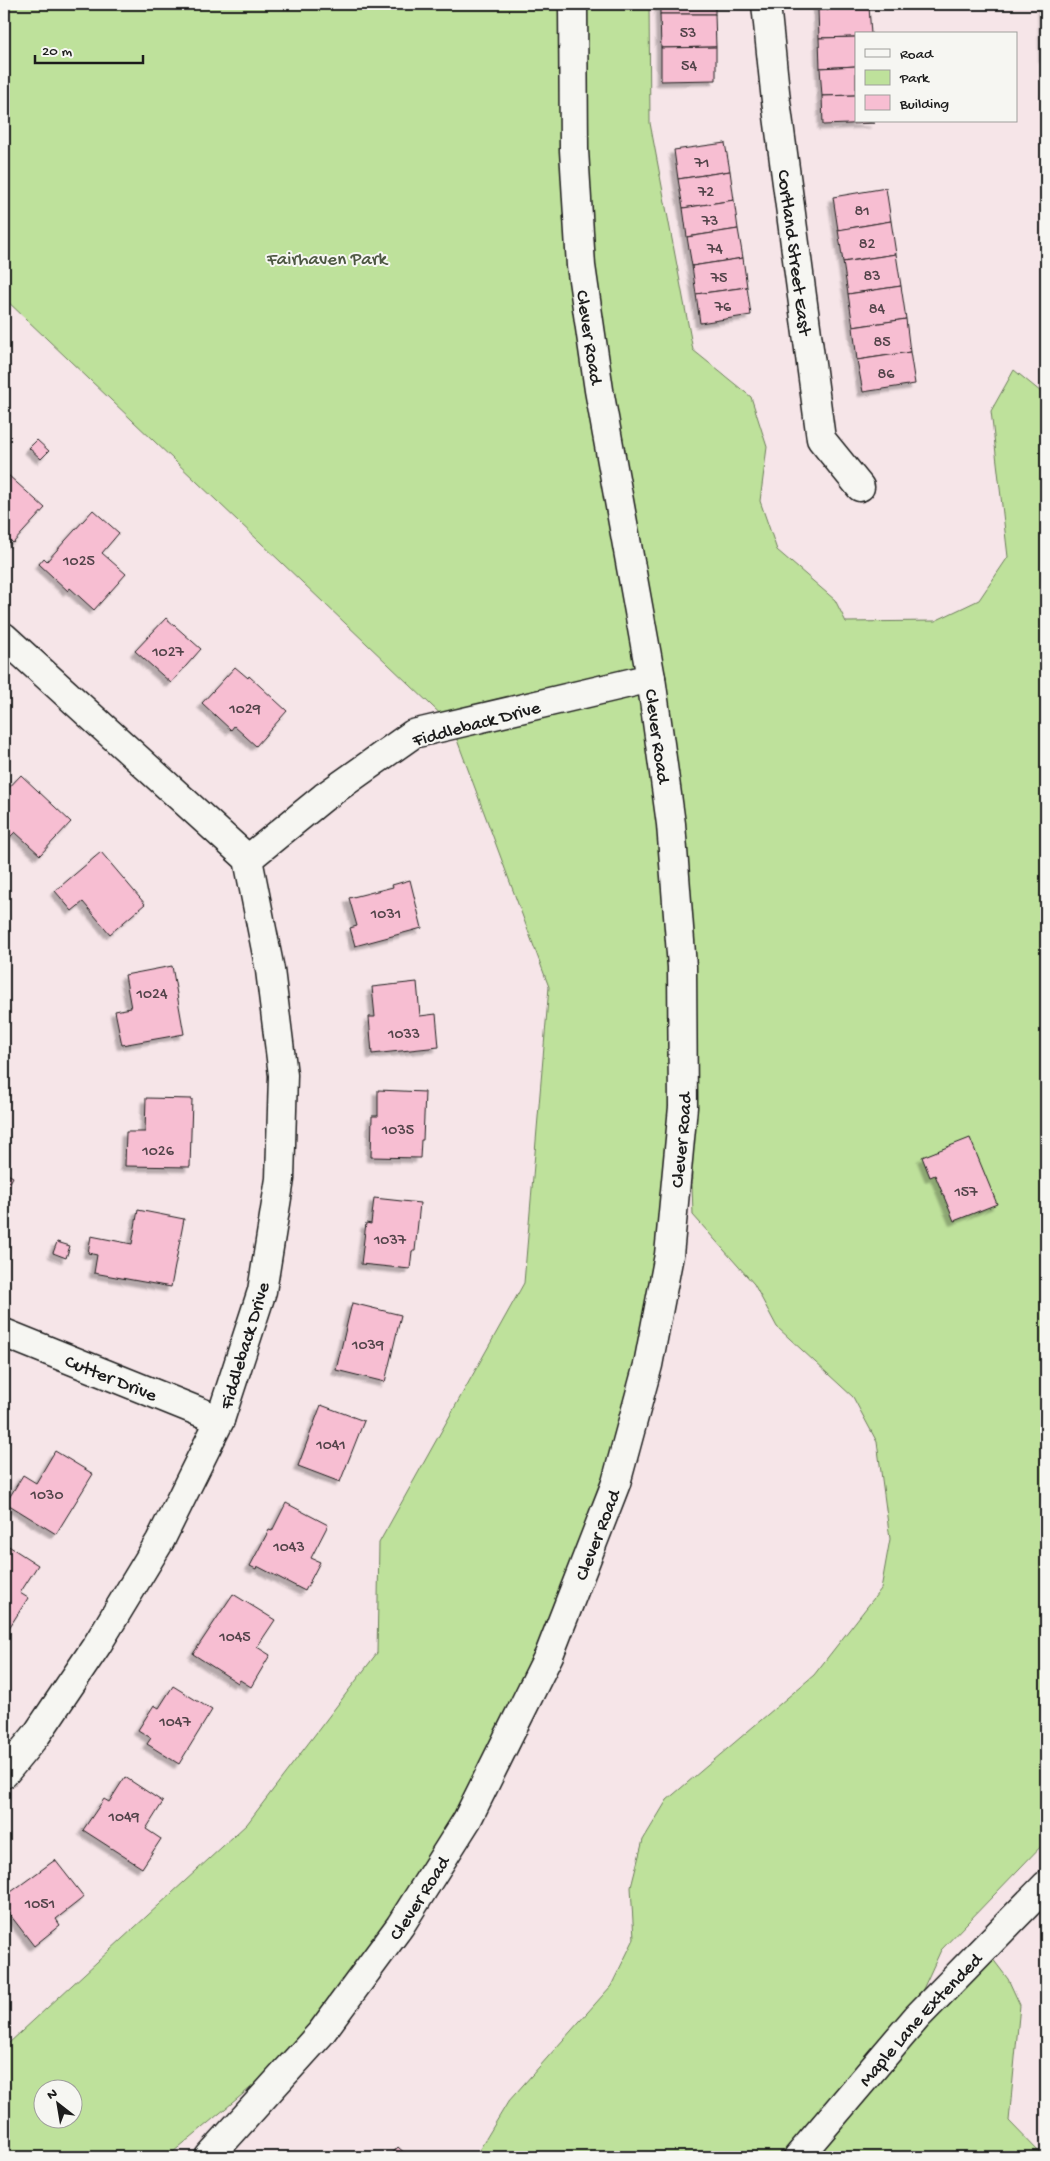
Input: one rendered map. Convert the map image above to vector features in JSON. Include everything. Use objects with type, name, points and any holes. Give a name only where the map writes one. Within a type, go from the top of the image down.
[{"type":"street","name":"Clever Road","points":[[210,2157],[321,2033],[400,1926],[467,1820],[549,1655],[616,1483],[648,1365],[669,1255],[683,1107],[682,966],[671,824],[651,678],[601,399],[580,266],[574,150],[573,4]]},
{"type":"street","name":"Cortland Street East","points":[[766,4],[776,101],[821,439],[860,487]]},
{"type":"street","points":[[4,637],[248,858]]},
{"type":"street","name":"Fiddleback Drive","points":[[4,1774],[37,1734],[97,1645],[160,1541],[220,1420],[262,1291],[280,1179],[283,1075],[270,970],[248,858],[324,796],[413,734],[651,678]]},
{"type":"street","name":"Cutter Drive","points":[[4,1333],[220,1420]]},
{"type":"street","name":"Maple Lane Extended","points":[[798,2157],[917,2017],[1046,1885]]},
{"type":"green space","name":"Fairhaven Park","points":[[4,4],[573,4],[574,150],[651,678],[452,725],[4,298]]},
{"type":"green space","points":[[586,4],[649,4],[650,123],[693,350],[751,397],[767,447],[760,501],[777,550],[835,600],[846,622],[935,621],[979,600],[1008,557],[991,411],[1014,370],[1046,396],[1046,1841],[941,1950],[912,2013],[789,2157],[475,2157],[508,2102],[611,1986],[634,1939],[631,1887],[643,1840],[667,1800],[814,1675],[881,1589],[890,1539],[877,1442],[853,1397],[777,1327],[754,1284],[693,1215],[685,966],[590,259],[586,150]]},
{"type":"green space","points":[[649,681],[678,967],[667,1255],[612,1483],[464,1818],[319,2031],[167,2157],[4,2157],[4,2044],[9,2043],[247,1824],[377,1653],[379,1543],[524,1283],[549,987],[453,729]]},
{"type":"green space","points":[[986,1950],[1008,1979],[1020,2005],[1009,2121],[1046,2157],[806,2157]]},
{"type":"building","points":[[660,4],[715,4],[715,14],[660,14]]},
{"type":"building","points":[[818,4],[869,4],[869,7],[818,10]]},
{"type":"building","points":[[1043,4],[1046,4],[1046,58],[1044,58]]},
{"type":"building","points":[[869,7],[871,32],[855,32],[855,37],[819,38],[818,10]]},
{"type":"building","points":[[660,14],[715,14],[716,47],[661,48]]},
{"type":"building","points":[[855,37],[855,66],[820,68],[819,38]]},
{"type":"building","points":[[716,47],[716,80],[661,81],[661,48]]},
{"type":"building","points":[[855,66],[855,95],[822,96],[820,68]]},
{"type":"building","points":[[855,95],[855,122],[875,123],[823,125],[822,96]]},
{"type":"building","points":[[725,143],[730,171],[678,179],[674,150]]},
{"type":"building","points":[[730,171],[734,200],[683,208],[678,179]]},
{"type":"building","points":[[886,188],[891,221],[838,230],[833,197]]},
{"type":"building","points":[[734,200],[738,229],[687,237],[683,208]]},
{"type":"building","points":[[891,221],[896,254],[843,262],[838,230]]},
{"type":"building","points":[[738,229],[743,258],[692,266],[687,237]]},
{"type":"building","points":[[896,254],[901,286],[848,294],[843,262]]},
{"type":"building","points":[[743,258],[747,287],[696,294],[692,266]]},
{"type":"building","points":[[901,286],[906,319],[853,327],[848,294]]},
{"type":"building","points":[[747,287],[751,315],[700,323],[696,294]]},
{"type":"building","points":[[906,319],[910,352],[857,360],[853,327]]},
{"type":"building","points":[[910,352],[915,384],[863,392],[857,360]]},
{"type":"building","points":[[37,440],[49,451],[41,459],[29,448]]},
{"type":"building","points":[[8,475],[45,508],[13,543],[4,534],[4,480]]},
{"type":"building","points":[[93,510],[119,533],[102,553],[126,574],[94,610],[70,588],[68,591],[39,564],[44,558],[47,561]]},
{"type":"building","points":[[166,618],[201,649],[171,683],[135,651]]},
{"type":"building","points":[[235,667],[248,678],[249,676],[287,711],[256,746],[234,726],[231,730],[202,703]]},
{"type":"building","points":[[21,775],[71,822],[40,855],[15,832],[4,843],[4,793]]},
{"type":"building","points":[[101,852],[145,904],[110,934],[83,902],[72,911],[55,891]]},
{"type":"building","points":[[410,880],[422,928],[355,946],[350,928],[357,926],[349,898],[393,887],[392,885]]},
{"type":"building","points":[[172,966],[184,1034],[122,1045],[115,1011],[131,1008],[125,975]]},
{"type":"building","points":[[417,982],[420,1016],[436,1014],[439,1047],[372,1054],[369,1017],[375,1017],[372,987]]},
{"type":"building","points":[[378,1090],[425,1092],[423,1140],[421,1140],[420,1158],[371,1157],[372,1116],[378,1116]]},
{"type":"building","points":[[146,1098],[192,1099],[190,1167],[125,1166],[126,1132],[145,1132]]},
{"type":"building","points":[[970,1138],[997,1204],[954,1221],[935,1175],[930,1177],[922,1157]]},
{"type":"building","points":[[4,1172],[13,1177],[4,1194]]},
{"type":"building","points":[[374,1198],[420,1203],[415,1251],[412,1251],[410,1269],[361,1264],[366,1223],[371,1224]]},
{"type":"building","points":[[138,1210],[184,1219],[171,1287],[94,1273],[97,1255],[88,1253],[91,1236],[132,1244]]},
{"type":"building","points":[[57,1242],[70,1246],[66,1258],[53,1253]]},
{"type":"building","points":[[352,1303],[401,1315],[385,1382],[336,1370]]},
{"type":"building","points":[[321,1405],[364,1421],[340,1482],[298,1466]]},
{"type":"building","points":[[55,1451],[93,1474],[56,1534],[6,1503],[23,1475],[36,1483]]},
{"type":"building","points":[[286,1503],[328,1525],[311,1558],[320,1562],[305,1591],[257,1566],[256,1569],[250,1566],[269,1530],[272,1531]]},
{"type":"building","points":[[4,1543],[38,1565],[20,1593],[28,1598],[9,1628],[4,1625]]},
{"type":"building","points":[[233,1594],[275,1620],[257,1647],[270,1655],[251,1687],[240,1680],[238,1683],[193,1654]]},
{"type":"building","points":[[173,1686],[212,1710],[179,1764],[147,1744],[151,1738],[138,1730],[154,1705],[159,1708]]},
{"type":"building","points":[[125,1777],[163,1802],[146,1829],[161,1839],[142,1868],[83,1830],[104,1799],[109,1802]]},
{"type":"building","points":[[55,1860],[84,1897],[56,1919],[60,1925],[34,1946],[4,1907],[4,1897]]},
{"type":"building","points":[[398,2147],[409,2157],[389,2157]]}]
